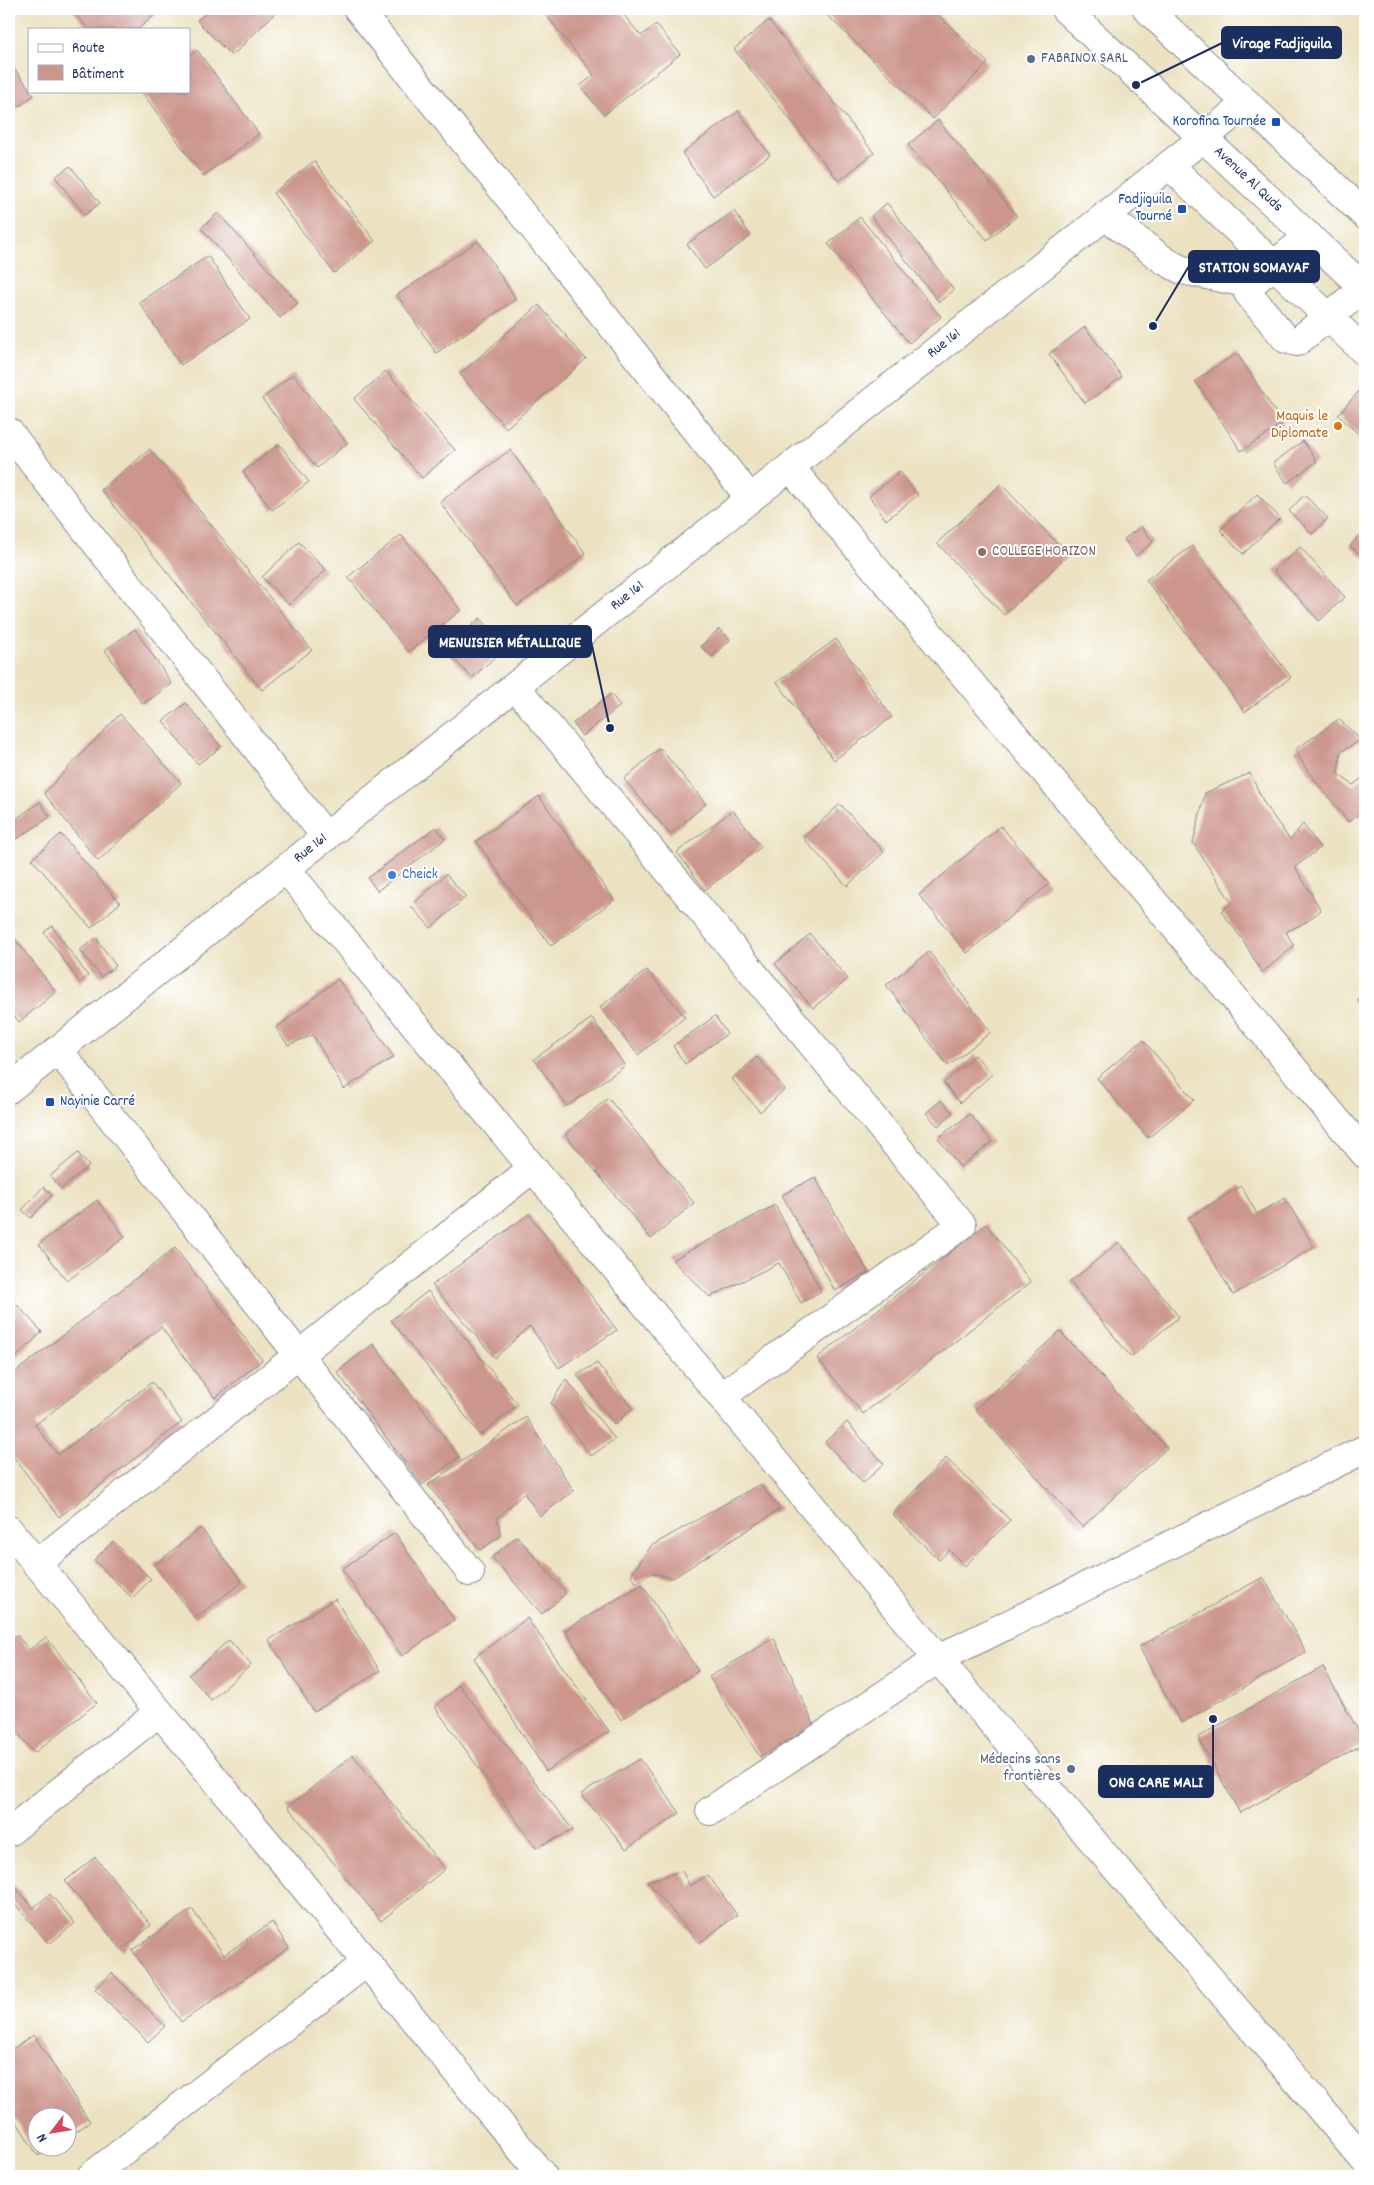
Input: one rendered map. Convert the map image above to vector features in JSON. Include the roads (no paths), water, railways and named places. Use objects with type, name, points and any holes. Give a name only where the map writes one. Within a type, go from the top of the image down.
[{"type":"street","points":[[358,9],[750,498]]},
{"type":"street","name":"Avenue Al Quds","points":[[1065,9],[1365,289]]},
{"type":"street","points":[[1147,9],[1365,216]]},
{"type":"street","name":"Rue 161","points":[[9,1089],[1247,103]]},
{"type":"street","points":[[1169,165],[1365,352]]},
{"type":"street","points":[[1105,216],[1165,261],[1182,270],[1251,284]]},
{"type":"street","points":[[1309,236],[1251,284],[1248,293],[1286,339],[1297,342],[1365,289]]},
{"type":"street","points":[[9,432],[326,837]]},
{"type":"street","points":[[790,467],[1365,1154]]},
{"type":"street","points":[[515,686],[962,1225],[722,1396]]},
{"type":"street","points":[[286,869],[938,1658],[1365,2161]]},
{"type":"street","points":[[58,1050],[470,1572]]},
{"type":"street","points":[[36,1564],[533,1168]]},
{"type":"street","points":[[710,1811],[938,1658],[1365,1448]]},
{"type":"street","points":[[9,1530],[542,2176]]},
{"type":"street","points":[[9,1832],[159,1712]]},
{"type":"street","points":[[91,2176],[366,1963]]},
{"type":"place","name":"FABRINOX SARL","points":[[1031,59]]},
{"type":"place","name":"Virage Fadjiguila","points":[[1136,85]]},
{"type":"place","name":"Korofina Tournée","points":[[1276,122]]},
{"type":"place","name":"Fadjiguila Tourné","points":[[1182,209]]},
{"type":"place","name":"STATION SOMAYAF","points":[[1153,326]]},
{"type":"place","name":"Maquis le Diplomate","points":[[1338,426]]},
{"type":"place","name":"COLLEGE HORIZON","points":[[982,552]]},
{"type":"place","name":"MENUISIER MÉTALLIQUE","points":[[610,728]]},
{"type":"place","name":"Cheick","points":[[392,875]]},
{"type":"place","name":"Nayinie Carré","points":[[50,1102]]},
{"type":"place","name":"ONG CARE MALI","points":[[1213,1719]]},
{"type":"place","name":"Médecins sans frontières","points":[[1071,1769]]}]
